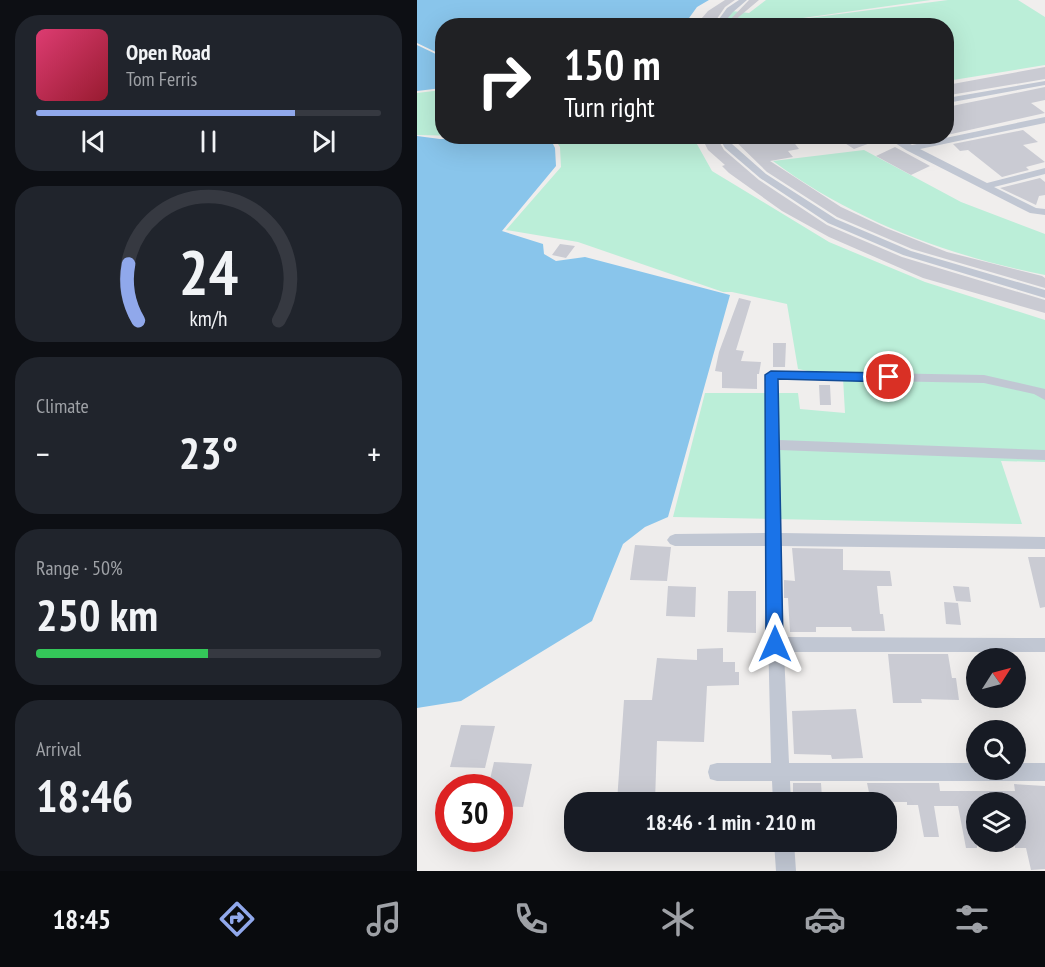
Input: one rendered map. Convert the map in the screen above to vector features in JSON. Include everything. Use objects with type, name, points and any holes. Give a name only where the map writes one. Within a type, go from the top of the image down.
[{"type":"street","points":[[724,18],[743,0]]},
{"type":"street","points":[[954,100],[1045,83]]},
{"type":"street","points":[[954,139],[1045,120]]},
{"type":"street","points":[[727,144],[763,176],[832,221],[907,253],[1045,294]]},
{"type":"street","points":[[902,144],[1034,210],[1045,212]]},
{"type":"street","points":[[909,148],[928,144]]},
{"type":"street","points":[[986,186],[1045,171]]},
{"type":"street","points":[[782,792],[775,644],[771,375],[984,379],[1038,390],[1045,395]]},
{"type":"street","points":[[780,445],[1045,455]]},
{"type":"street","points":[[675,540],[846,538],[1045,543]]},
{"type":"street","points":[[775,644],[1045,645]]},
{"type":"street","points":[[717,772],[1045,772]]},
{"type":"street","points":[[785,852],[786,871]]},
{"type":"green space","points":[[766,0],[931,0],[804,18],[726,18],[732,11],[749,13]]},
{"type":"green space","points":[[948,0],[1018,0],[1045,17],[1045,65],[954,80],[954,18],[808,18]]},
{"type":"green space","points":[[435,91],[435,136],[417,135],[417,93]]},
{"type":"green space","points":[[558,144],[697,144],[712,171],[829,242],[925,282],[1045,320],[1045,462],[1001,461],[1022,524],[673,517],[705,393],[798,393],[800,409],[845,413],[843,378],[798,369],[787,304],[723,292],[578,242],[506,230],[561,167]]},
{"type":"green space","points":[[864,150],[961,202],[1045,234],[1045,275],[973,257],[903,233],[835,201],[773,161]]},
{"type":"water","points":[[417,0],[709,0],[697,7],[689,18],[435,18],[435,52],[417,43]]},
{"type":"water","points":[[417,45],[435,54],[435,89],[417,91]]},
{"type":"water","points":[[417,136],[435,138],[435,144],[553,144],[556,166],[502,231],[543,244],[544,254],[556,261],[585,257],[730,295],[668,517],[645,527],[623,544],[592,621],[461,701],[417,708]]},
{"type":"building","points":[[725,0],[735,0],[725,7],[717,18],[702,18]]},
{"type":"building","points":[[749,0],[759,0],[738,18],[732,18]]},
{"type":"building","points":[[1045,67],[1045,79],[954,94],[954,84]]},
{"type":"building","points":[[1045,87],[1045,100],[1031,103],[1045,113],[954,133],[954,106]]},
{"type":"building","points":[[1023,130],[1038,142],[1023,145],[1045,162],[1026,167],[1029,170],[1002,177],[968,150],[960,151],[954,144]]},
{"type":"building","points":[[705,144],[721,144],[724,150],[759,180],[827,225],[902,257],[1045,300],[1045,313],[923,278],[829,237],[782,211],[729,173],[722,166],[725,165],[708,150]]},
{"type":"building","points":[[738,144],[795,144],[799,149],[788,151],[793,157],[770,161],[841,207],[947,252],[1042,276],[1045,278],[1045,288],[912,249],[837,217],[767,172]]},
{"type":"building","points":[[846,144],[868,144],[854,149]]},
{"type":"building","points":[[895,147],[930,166],[911,175],[876,156]]},
{"type":"building","points":[[1040,178],[1045,182],[1045,195],[1039,196],[1036,205],[1000,188]]},
{"type":"building","points":[[560,244],[575,246],[566,258],[552,255]]},
{"type":"building","points":[[739,298],[751,301],[736,350],[744,351],[741,361],[761,362],[759,374],[757,374],[757,389],[722,388],[722,372],[715,371],[719,352]]},
{"type":"building","points":[[773,343],[786,343],[785,367],[773,367]]},
{"type":"building","points":[[819,385],[830,385],[831,405],[820,405]]},
{"type":"building","points":[[635,545],[671,547],[667,581],[630,580]]},
{"type":"building","points":[[792,548],[843,549],[843,570],[890,571],[892,586],[877,586],[880,614],[883,614],[885,631],[852,631],[851,627],[816,627],[816,632],[790,632],[788,598],[784,598],[784,580],[795,581]]},
{"type":"building","points":[[1028,557],[1045,557],[1045,607],[1040,608]]},
{"type":"building","points":[[668,586],[696,587],[695,617],[666,616]]},
{"type":"building","points":[[953,586],[969,587],[971,602],[956,601]]},
{"type":"building","points":[[728,591],[756,591],[756,633],[727,632]]},
{"type":"building","points":[[944,602],[958,603],[961,625],[946,624]]},
{"type":"building","points":[[723,648],[723,662],[735,662],[735,672],[739,672],[739,685],[707,686],[704,742],[657,741],[655,792],[618,792],[624,700],[652,700],[657,658],[697,660],[697,649]]},
{"type":"building","points":[[888,654],[948,654],[952,678],[956,678],[959,700],[921,699],[922,703],[893,703]]},
{"type":"building","points":[[856,709],[863,758],[832,759],[831,755],[794,754],[792,711]]},
{"type":"building","points":[[461,725],[495,726],[485,768],[450,767]]},
{"type":"building","points":[[494,762],[532,764],[523,807],[513,807],[513,774],[491,774]]},
{"type":"building","points":[[793,783],[821,783],[822,792],[793,792]]},
{"type":"building","points":[[867,783],[939,783],[940,791],[1015,791],[1014,784],[1045,786],[1045,869],[1031,870],[1026,848],[1026,792],[966,792],[966,848],[958,806],[934,806],[939,837],[924,837],[918,805],[897,802],[897,792],[869,792]]},
{"type":"route","points":[[775,644],[771,375],[889,377]]}]
